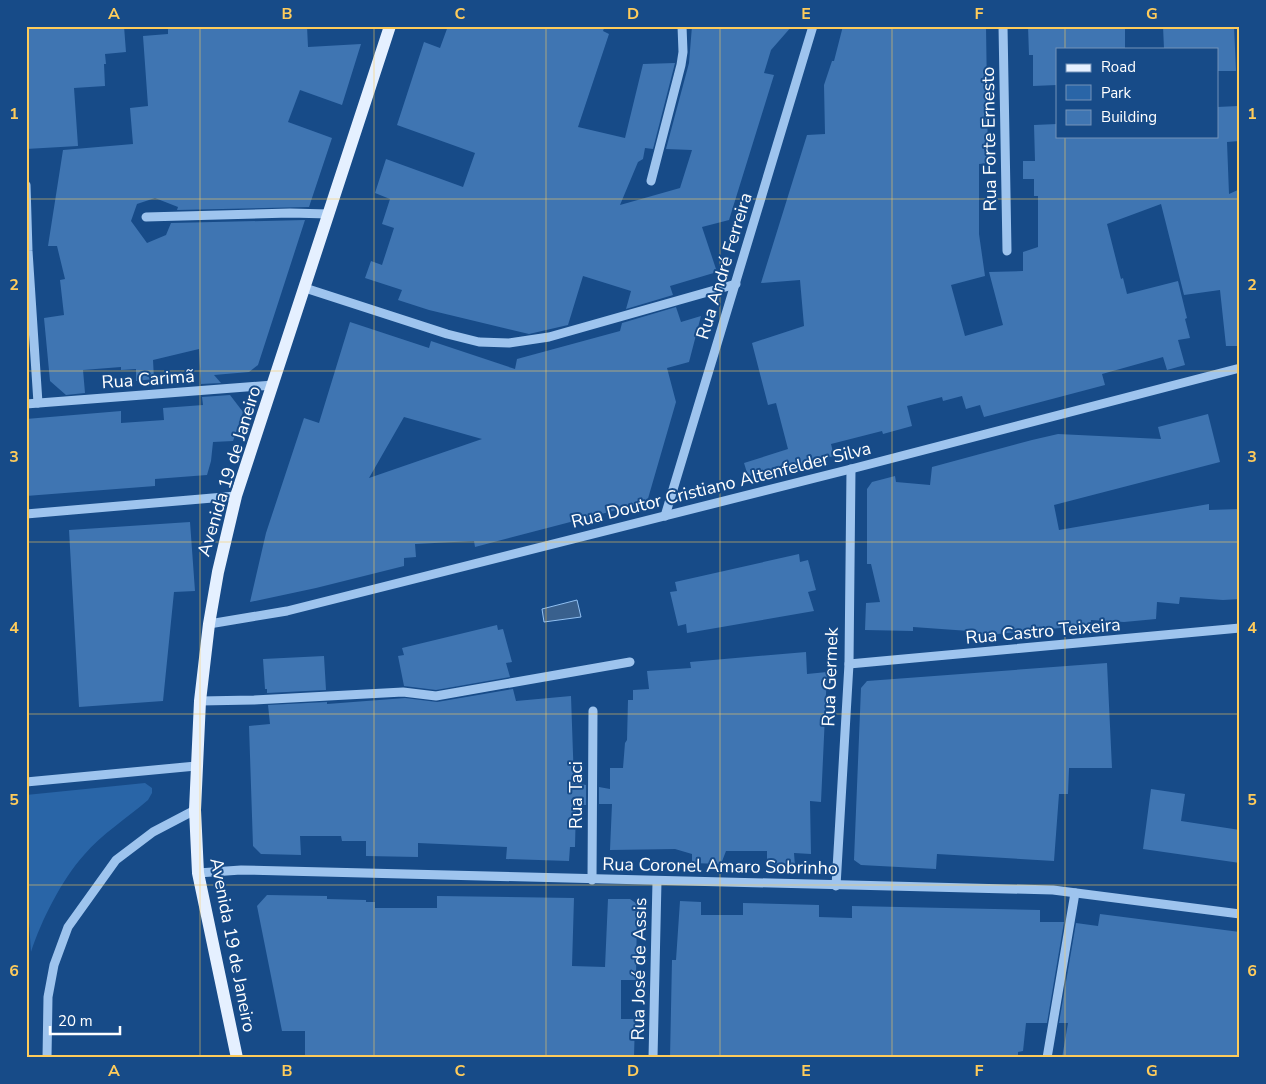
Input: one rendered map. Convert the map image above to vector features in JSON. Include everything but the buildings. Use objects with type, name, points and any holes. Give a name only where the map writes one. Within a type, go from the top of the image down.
[{"type":"main road","name":"Avenida 19 de Janeiro","points":[[237,1058],[198,873],[195,810],[196,766],[200,701],[209,624],[218,572],[236,496],[390,26]]},
{"type":"street","points":[[651,181],[678,81],[683,52],[682,26]]},
{"type":"street","name":"Rua André Ferreira","points":[[665,516],[813,26]]},
{"type":"street","name":"Rua Forte Ernesto","points":[[1003,26],[1007,251]]},
{"type":"street","points":[[26,185],[38,403]]},
{"type":"street","points":[[146,217],[290,213],[329,214]]},
{"type":"street","points":[[305,288],[447,334],[479,342],[509,343],[549,337],[736,284]]},
{"type":"street","name":"Rua Doutor Cristiano Altenfelder Silva","points":[[209,624],[287,611],[850,469],[1240,368]]},
{"type":"street","name":"Rua Carimã","points":[[26,404],[273,386]]},
{"type":"street","name":"Rua Germek","points":[[836,886],[848,664],[850,469]]},
{"type":"street","points":[[26,514],[236,496]]},
{"type":"street","name":"Rua Castro Teixeira","points":[[848,664],[1240,628]]},
{"type":"street","points":[[200,701],[404,692],[436,696],[630,662]]},
{"type":"street","name":"Rua Taci","points":[[592,880],[593,711]]},
{"type":"street","points":[[26,782],[196,766]]},
{"type":"street","points":[[48,1058],[48,997],[54,965],[68,927],[116,860],[153,832],[195,810]]},
{"type":"street","name":"Rua Coronel Amaro Sobrinho","points":[[198,873],[241,870],[657,882],[1053,890],[1240,914]]},
{"type":"street","name":"Rua José de Assis","points":[[653,1058],[657,882]]},
{"type":"street","points":[[1047,1058],[1075,893]]},
{"type":"green space","points":[[145,783],[152,788],[152,793],[148,800],[99,840],[76,865],[60,888],[46,914],[31,952],[26,880],[26,795]]},
{"type":"shaded area","points":[[577,600],[581,617],[544,622],[542,609]]}]
